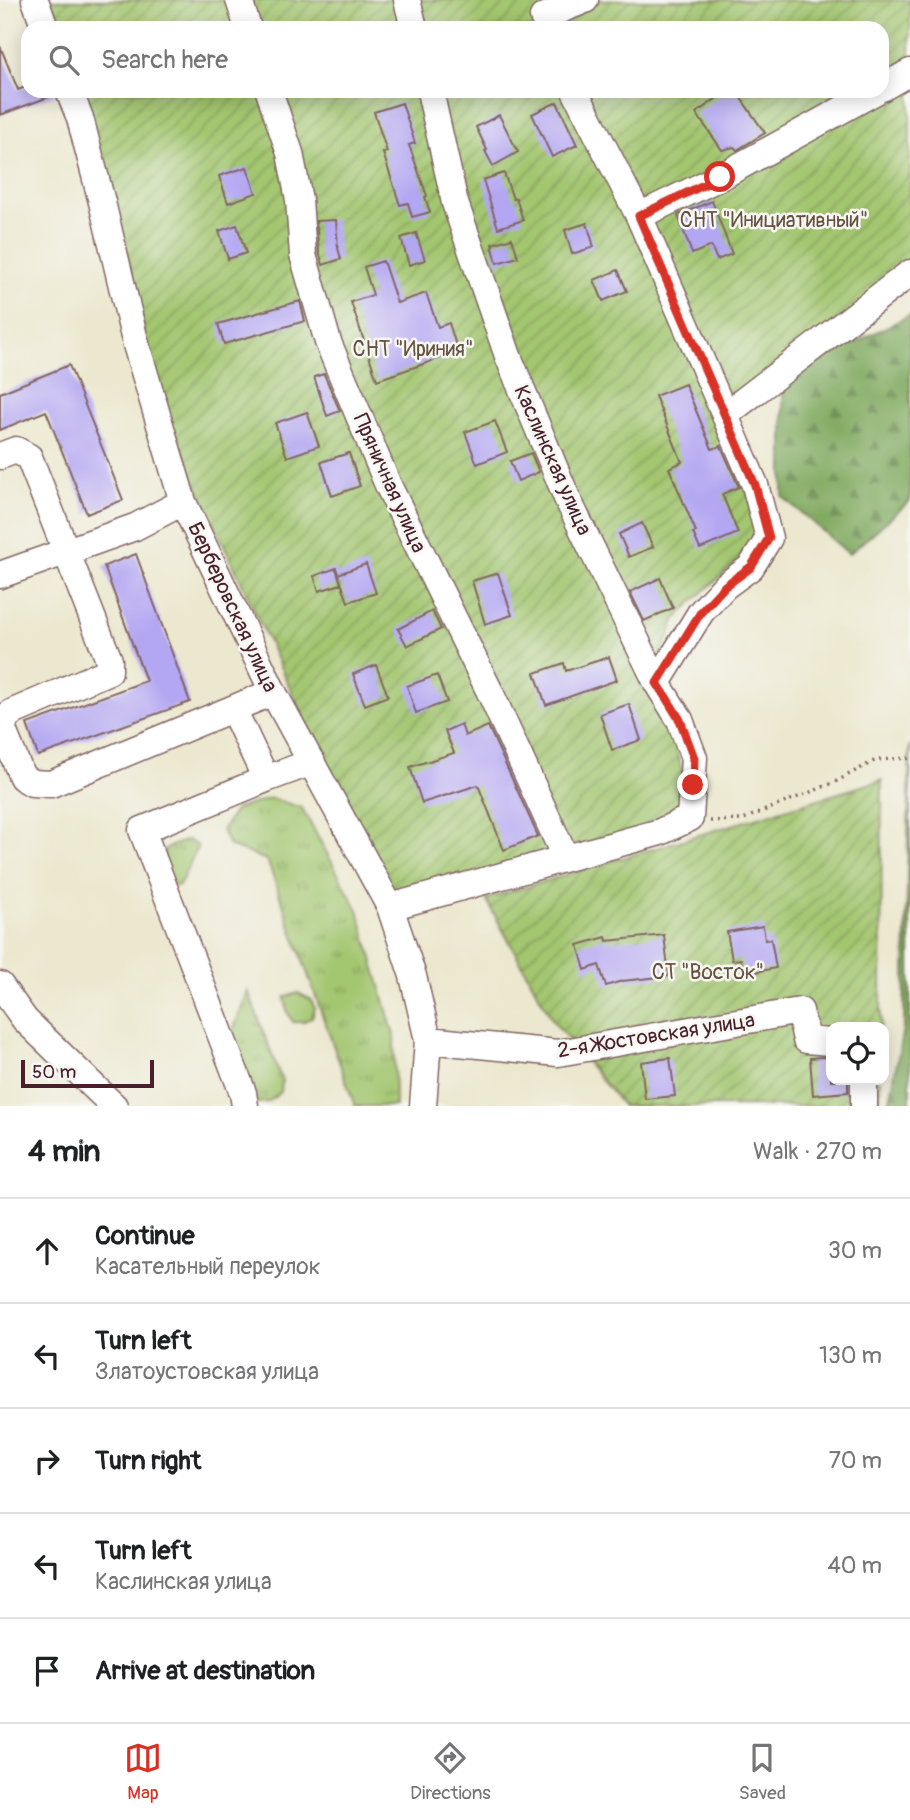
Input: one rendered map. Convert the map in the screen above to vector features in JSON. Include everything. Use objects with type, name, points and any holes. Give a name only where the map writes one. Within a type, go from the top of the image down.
[{"type":"street","points":[[35,0],[42,21]]},
{"type":"street","points":[[239,0],[246,21]]},
{"type":"street","points":[[407,0],[413,21]]},
{"type":"street","points":[[542,15],[585,0]]},
{"type":"street","points":[[889,84],[910,72]]},
{"type":"street","name":"Берберовская улица","points":[[72,98],[93,166],[135,341],[183,502],[273,692],[390,907],[413,976],[428,1040],[423,1106]]},
{"type":"street","name":"Пряничная улица","points":[[271,98],[290,153],[299,200],[303,255],[328,342],[388,485],[489,690],[565,858]]},
{"type":"street","name":"Каслинская улица","points":[[432,98],[455,203],[508,356],[567,498],[657,683],[680,720],[694,758],[690,818]]},
{"type":"street","points":[[579,98],[639,216],[755,485],[769,538],[751,567],[725,586],[701,612],[657,683]]},
{"type":"street","points":[[639,216],[720,177],[863,98]]},
{"type":"street","points":[[725,415],[910,273]]},
{"type":"street","points":[[0,456],[16,450],[29,457],[109,660],[109,671],[5,717],[3,730],[22,777],[32,783],[51,784],[273,692]]},
{"type":"street","points":[[0,575],[135,527],[183,502]]},
{"type":"street","points":[[233,709],[266,779]]},
{"type":"street","points":[[245,1106],[243,1093],[142,830],[312,762]]},
{"type":"street","points":[[390,907],[660,832],[690,818]]},
{"type":"street","points":[[0,985],[9,1011],[25,1020],[114,1106]]},
{"type":"street","name":"2-я Жостовская улица","points":[[428,1040],[558,1053],[800,1011],[806,1040],[826,1042]]},
{"type":"street","points":[[864,1085],[864,1106]]},
{"type":"path","points":[[690,818],[710,821],[741,820],[833,783],[876,760],[910,758]]},
{"type":"green space","name":"СНТ \"Ириния\"","points":[[42,0],[910,0],[910,280],[723,422],[764,539],[676,619],[658,664],[665,711],[691,802],[669,824],[389,903],[156,397],[133,274],[79,98],[889,98],[889,21],[50,21]]},
{"type":"green space","points":[[910,315],[910,501],[849,554],[783,497],[783,388],[778,381]]},
{"type":"green space","points":[[910,745],[910,1106],[889,1106],[904,1023]]},
{"type":"green space","name":"СТ \"Восток\"","points":[[882,780],[881,1022],[826,1022],[826,1085],[880,1085],[880,1106],[623,1106],[553,1021],[486,899]]},
{"type":"green space","points":[[271,798],[302,808],[358,910],[394,1035],[395,1106],[355,1106],[267,860],[229,846],[222,830],[236,809]]},
{"type":"green space","points":[[188,840],[198,846],[179,886],[173,886],[162,862],[165,849]]},
{"type":"green space","points":[[248,991],[282,1081],[281,1092],[268,1102],[256,1103],[231,1036]]},
{"type":"green space","points":[[298,993],[310,999],[315,1008],[312,1017],[303,1022],[293,1022],[287,1011],[285,997]]},
{"type":"building","points":[[0,46],[18,90],[21,89],[21,98],[46,98],[0,115]]},
{"type":"building","points":[[717,98],[741,98],[765,133],[737,150],[734,147],[722,150],[696,113]]},
{"type":"building","points":[[557,102],[577,145],[552,157],[532,114]]},
{"type":"building","points":[[402,103],[415,143],[409,145],[430,212],[412,217],[408,203],[400,205],[383,153],[387,152],[374,112]]},
{"type":"building","points":[[499,115],[518,152],[493,166],[476,127]]},
{"type":"building","points":[[247,167],[256,193],[228,203],[219,176]]},
{"type":"building","points":[[504,173],[523,220],[498,228],[483,180]]},
{"type":"building","points":[[712,201],[732,254],[717,260],[711,246],[692,254],[678,215]]},
{"type":"building","points":[[336,220],[341,259],[323,265],[316,221]]},
{"type":"building","points":[[587,223],[594,247],[572,254],[565,230]]},
{"type":"building","points":[[237,225],[246,253],[228,259],[219,231]]},
{"type":"building","points":[[416,233],[425,260],[409,265],[401,238]]},
{"type":"building","points":[[512,238],[518,257],[497,263],[492,244]]},
{"type":"building","points":[[383,261],[397,303],[426,293],[438,327],[449,323],[458,352],[377,380],[351,302],[373,295],[364,267]]},
{"type":"building","points":[[618,270],[627,291],[603,301],[594,280]]},
{"type":"building","points":[[300,301],[305,321],[224,344],[218,324]]},
{"type":"building","points":[[69,365],[123,500],[87,514],[46,411],[0,430],[0,393]]},
{"type":"building","points":[[324,374],[340,411],[327,416],[314,377]]},
{"type":"building","points":[[685,384],[712,449],[721,446],[739,487],[722,494],[738,533],[700,549],[693,533],[696,532],[669,468],[682,462],[655,396]]},
{"type":"building","points":[[307,412],[319,446],[287,457],[275,423]]},
{"type":"building","points":[[495,421],[507,452],[477,464],[465,432]]},
{"type":"building","points":[[349,453],[360,486],[332,496],[321,462]]},
{"type":"building","points":[[531,453],[539,472],[518,481],[510,461]]},
{"type":"building","points":[[642,523],[653,547],[629,557],[619,534]]},
{"type":"building","points":[[136,554],[190,702],[38,756],[27,724],[146,681],[104,566]]},
{"type":"building","points":[[366,564],[376,593],[348,602],[338,574]]},
{"type":"building","points":[[336,568],[341,584],[319,591],[314,576]]},
{"type":"building","points":[[498,573],[512,615],[485,624],[472,581]]},
{"type":"building","points":[[660,578],[673,608],[644,621],[630,592]]},
{"type":"building","points":[[432,611],[441,629],[407,646],[398,629]]},
{"type":"building","points":[[609,657],[617,680],[546,705],[535,673],[564,663],[566,671]]},
{"type":"building","points":[[376,665],[388,696],[365,705],[353,674]]},
{"type":"building","points":[[437,675],[447,702],[416,713],[407,686]]},
{"type":"building","points":[[629,704],[641,740],[612,750],[600,714]]},
{"type":"building","points":[[461,724],[465,736],[488,726],[538,836],[504,850],[478,785],[422,803],[410,767],[454,753],[445,731]]},
{"type":"building","points":[[763,926],[765,940],[771,939],[776,968],[744,974],[741,959],[732,960],[727,932]]},
{"type":"building","points":[[664,935],[669,976],[622,981],[606,986],[599,965],[585,970],[578,945],[606,937],[607,941]]},
{"type":"building","points":[[826,1057],[826,1085],[848,1085],[848,1092],[813,1095],[810,1058]]},
{"type":"building","points":[[670,1058],[675,1096],[645,1099],[641,1062]]},
{"type":"route","points":[[693,785],[694,758],[680,720],[657,683],[701,612],[725,586],[751,567],[769,538],[755,485],[639,216],[720,177]]},
{"type":"park label","name":"СНТ \"Инициативный\"","points":[[774,220]]}]
